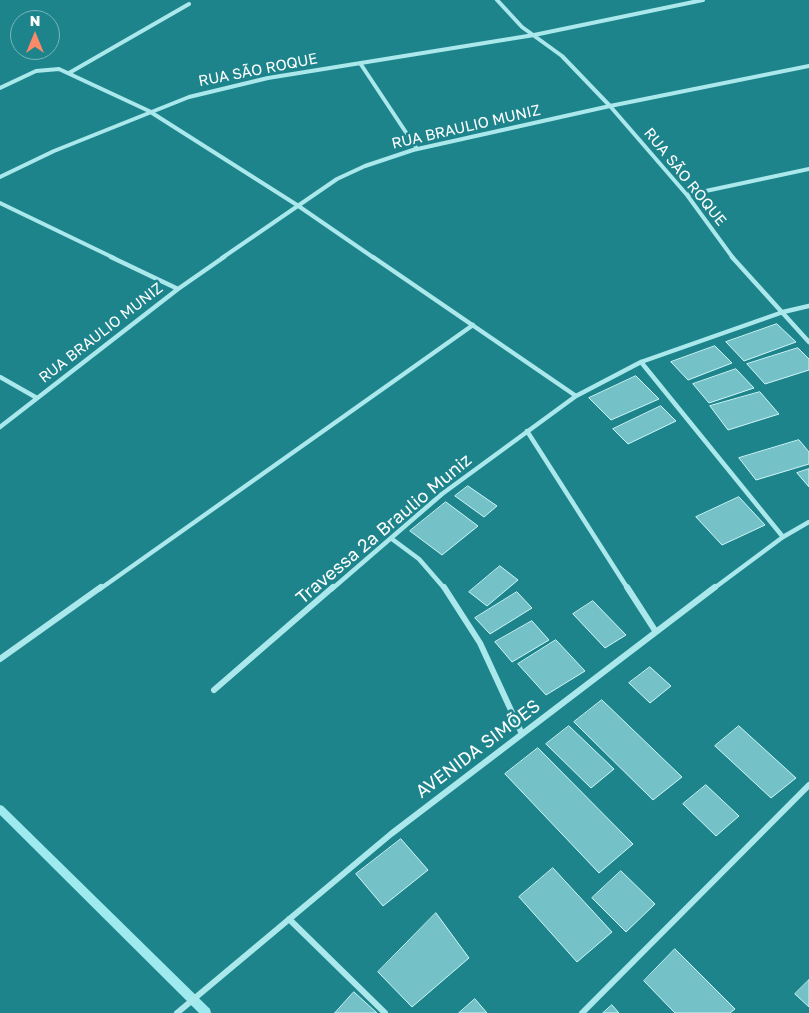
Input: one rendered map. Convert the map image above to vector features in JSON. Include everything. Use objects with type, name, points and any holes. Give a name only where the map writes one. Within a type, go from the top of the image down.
[{"type":"street","name":"RUA SÃO ROQUE","points":[[497,0],[522,27],[562,56],[610,106],[687,195],[739,266],[809,342]]},
{"type":"street","name":"RUA SÃO ROQUE","points":[[0,177],[54,151],[149,111],[189,97],[230,86],[534,35],[703,0]]},
{"type":"street","points":[[69,73],[189,4]]},
{"type":"street","points":[[360,63],[417,149]]},
{"type":"street","name":"RUA BRAULIO MUNIZ","points":[[0,427],[178,289],[297,205],[337,179],[365,166],[417,149],[610,106],[809,66]]},
{"type":"street","points":[[0,88],[24,75],[45,69],[59,70],[149,111],[297,205],[576,396]]},
{"type":"street","points":[[687,195],[809,169]]},
{"type":"street","points":[[0,203],[178,289]]},
{"type":"street","name":"Travessa 2ª Braulio Muniz","points":[[214,690],[392,539],[442,494],[576,396],[641,362],[783,312],[809,306]]},
{"type":"street","points":[[0,659],[473,324]]},
{"type":"street","points":[[641,362],[783,537]]},
{"type":"street","points":[[0,377],[37,398]]},
{"type":"street","points":[[527,432],[656,632]]},
{"type":"street","name":"AVENIDA SIMÕES","points":[[177,1013],[391,834],[783,537],[809,522]]},
{"type":"street","points":[[392,539],[421,561],[458,606],[492,666],[522,734]]},
{"type":"street","points":[[582,1013],[809,785]]},
{"type":"street","points":[[289,919],[385,1013]]},
{"type":"building","points":[[777,324],[796,342],[744,361],[726,342]]},
{"type":"building","points":[[715,346],[732,363],[688,380],[671,362]]},
{"type":"building","points":[[798,348],[809,359],[809,370],[765,384],[747,364]]},
{"type":"building","points":[[736,369],[754,388],[709,403],[693,384]]},
{"type":"building","points":[[636,376],[659,399],[611,420],[589,398]]},
{"type":"building","points":[[760,392],[779,414],[728,430],[710,406]]},
{"type":"building","points":[[661,406],[676,421],[628,444],[613,429]]},
{"type":"building","points":[[799,440],[809,452],[809,464],[756,480],[739,458]]},
{"type":"building","points":[[809,469],[809,487],[797,473]]},
{"type":"building","points":[[468,486],[497,506],[484,517],[455,496]]},
{"type":"building","points":[[739,497],[765,525],[722,545],[696,517]]},
{"type":"building","points":[[446,502],[478,526],[442,555],[410,531]]},
{"type":"building","points":[[500,566],[518,580],[487,606],[469,592]]},
{"type":"building","points":[[517,592],[532,608],[490,634],[475,618]]},
{"type":"building","points":[[593,601],[626,635],[605,648],[573,614]]},
{"type":"building","points":[[532,621],[549,640],[512,662],[495,642]]},
{"type":"building","points":[[556,640],[585,671],[546,695],[518,664]]},
{"type":"building","points":[[650,667],[671,686],[650,703],[629,683]]},
{"type":"building","points":[[602,700],[682,777],[653,800],[574,722]]},
{"type":"building","points":[[569,726],[614,769],[591,788],[546,744]]},
{"type":"building","points":[[739,726],[796,778],[771,798],[715,746]]},
{"type":"building","points":[[538,748],[633,844],[599,873],[505,774]]},
{"type":"building","points":[[706,785],[739,816],[716,836],[683,804]]},
{"type":"building","points":[[401,839],[428,870],[383,906],[356,874]]},
{"type":"building","points":[[553,868],[612,932],[577,962],[519,897]]},
{"type":"building","points":[[621,871],[655,904],[626,932],[592,898]]},
{"type":"building","points":[[436,913],[469,958],[412,1007],[378,972]]},
{"type":"building","points":[[675,949],[735,1009],[730,1013],[675,1013],[644,981]]},
{"type":"building","points":[[809,980],[809,1007],[795,994]]},
{"type":"building","points":[[354,992],[377,1013],[335,1013]]},
{"type":"building","points":[[475,999],[487,1013],[459,1013]]},
{"type":"building","points":[[612,1005],[619,1013],[603,1013]]},
{"type":"waterway","points":[[0,809],[206,1013]]}]
